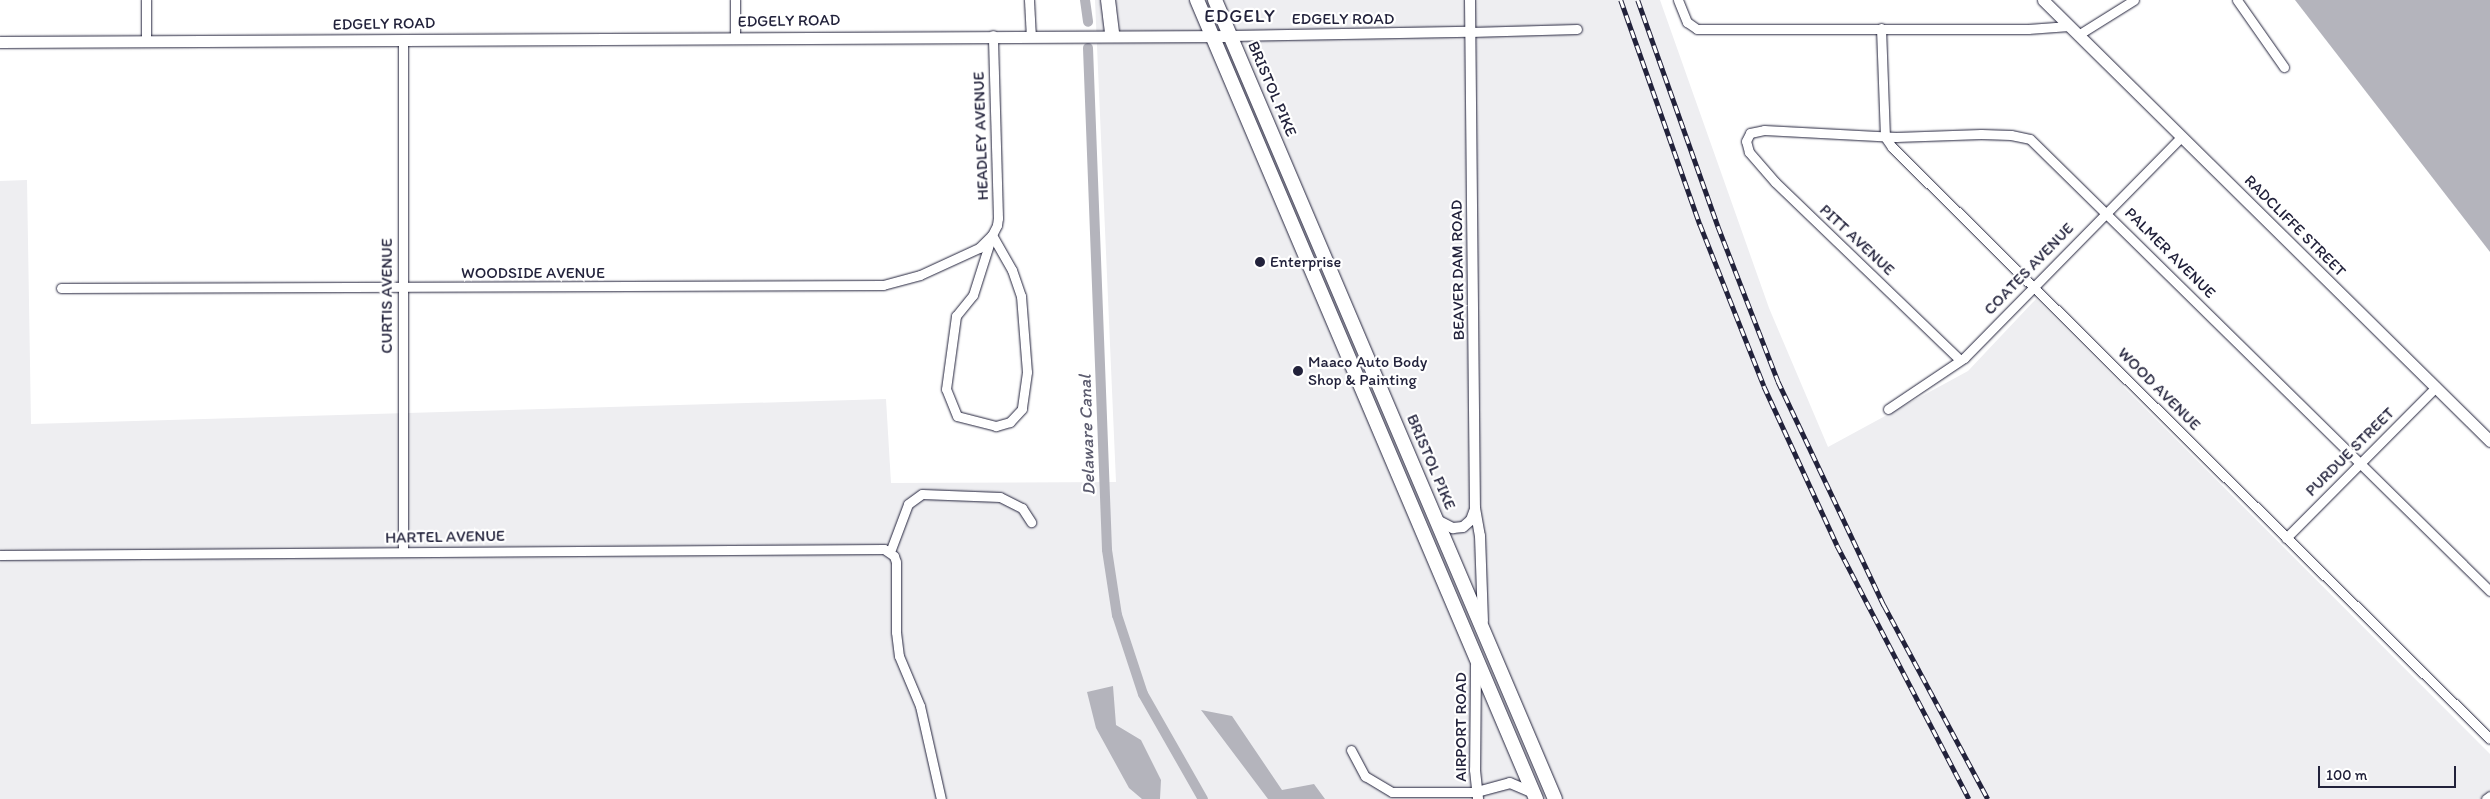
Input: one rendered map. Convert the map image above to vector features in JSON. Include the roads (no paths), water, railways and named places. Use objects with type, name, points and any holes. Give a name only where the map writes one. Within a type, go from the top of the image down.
[{"type":"highway","points":[[1108,0],[1112,34]]},
{"type":"highway","points":[[1197,0],[1535,796]]},
{"type":"highway","name":"BRISTOL PIKE","points":[[1216,0],[1555,799]]},
{"type":"main road","name":"RADCLIFFE STREET","points":[[2043,0],[2490,441]]},
{"type":"main road","name":"EDGELY ROAD","points":[[0,42],[1112,34],[1211,34],[1231,36]]},
{"type":"street","points":[[146,0],[146,42]]},
{"type":"street","points":[[735,38],[736,0]]},
{"type":"street","points":[[1028,0],[1032,35]]},
{"type":"street","name":"BEAVER DAM ROAD","points":[[1470,0],[1476,508],[1480,536],[1485,634]]},
{"type":"street","points":[[1678,0],[1690,26],[1697,29],[2028,29],[2069,26]]},
{"type":"street","points":[[2078,35],[2134,0]]},
{"type":"street","points":[[2237,0],[2284,67]]},
{"type":"street","points":[[1881,28],[1885,137]]},
{"type":"street","name":"EDGELY ROAD","points":[[1231,36],[1577,29]]},
{"type":"street","name":"HEADLEY AVENUE","points":[[992,235],[1012,270],[1021,296],[1027,372],[1022,409],[1010,422],[996,426],[957,416],[946,389],[956,316],[973,295],[992,235],[998,218],[993,35]]},
{"type":"street","name":"CURTIS AVENUE","points":[[403,40],[403,552]]},
{"type":"street","name":"PALMER AVENUE","points":[[1748,137],[1754,131],[1764,130],[1885,137],[2019,136],[2040,147],[2490,591]]},
{"type":"street","name":"PITT AVENUE","points":[[1748,137],[1749,152],[1775,182],[1959,359]]},
{"type":"street","name":"WOOD AVENUE","points":[[1885,137],[2032,286],[2490,739]]},
{"type":"street","name":"COATES AVENUE","points":[[1888,409],[1959,359],[2181,137]]},
{"type":"street","name":"WOODSIDE AVENUE","points":[[61,288],[883,285],[920,275],[970,252],[992,235]]},
{"type":"street","name":"PURDUE STREET","points":[[2286,538],[2436,388]]},
{"type":"street","points":[[941,799],[920,706],[900,656],[896,607],[896,562],[890,552],[908,504],[922,494],[1000,497],[1022,508],[1031,522]]},
{"type":"street","points":[[1437,520],[1448,527],[1463,527],[1471,520],[1476,508]]},
{"type":"street","name":"HARTEL AVENUE","points":[[0,555],[828,549],[880,549],[890,552]]},
{"type":"street","name":"AIRPORT ROAD","points":[[1475,654],[1477,796]]},
{"type":"street","points":[[1351,750],[1365,776],[1387,790],[1404,793],[1477,796],[1510,783],[1535,796]]},
{"type":"street","points":[[2486,799],[2490,796]]},
{"type":"waterway","name":"Delaware Canal","points":[[1085,0],[1088,22]]},
{"type":"waterway","name":"Delaware Canal","points":[[1088,48],[1107,550],[1117,615],[1143,694],[1203,799]]},
{"type":"railway","points":[[1621,0],[1700,224],[1764,386],[1837,545],[1969,799]]},
{"type":"railway","points":[[1638,0],[1718,226],[1778,381],[1884,605],[1988,799]]},
{"type":"place","name":"Enterprise","points":[[1260,262]]},
{"type":"place","name":"Maaco Auto Body Shop & Painting","points":[[1298,371]]},
{"type":"district","name":"EDGELY","points":[[1240,16]]}]
